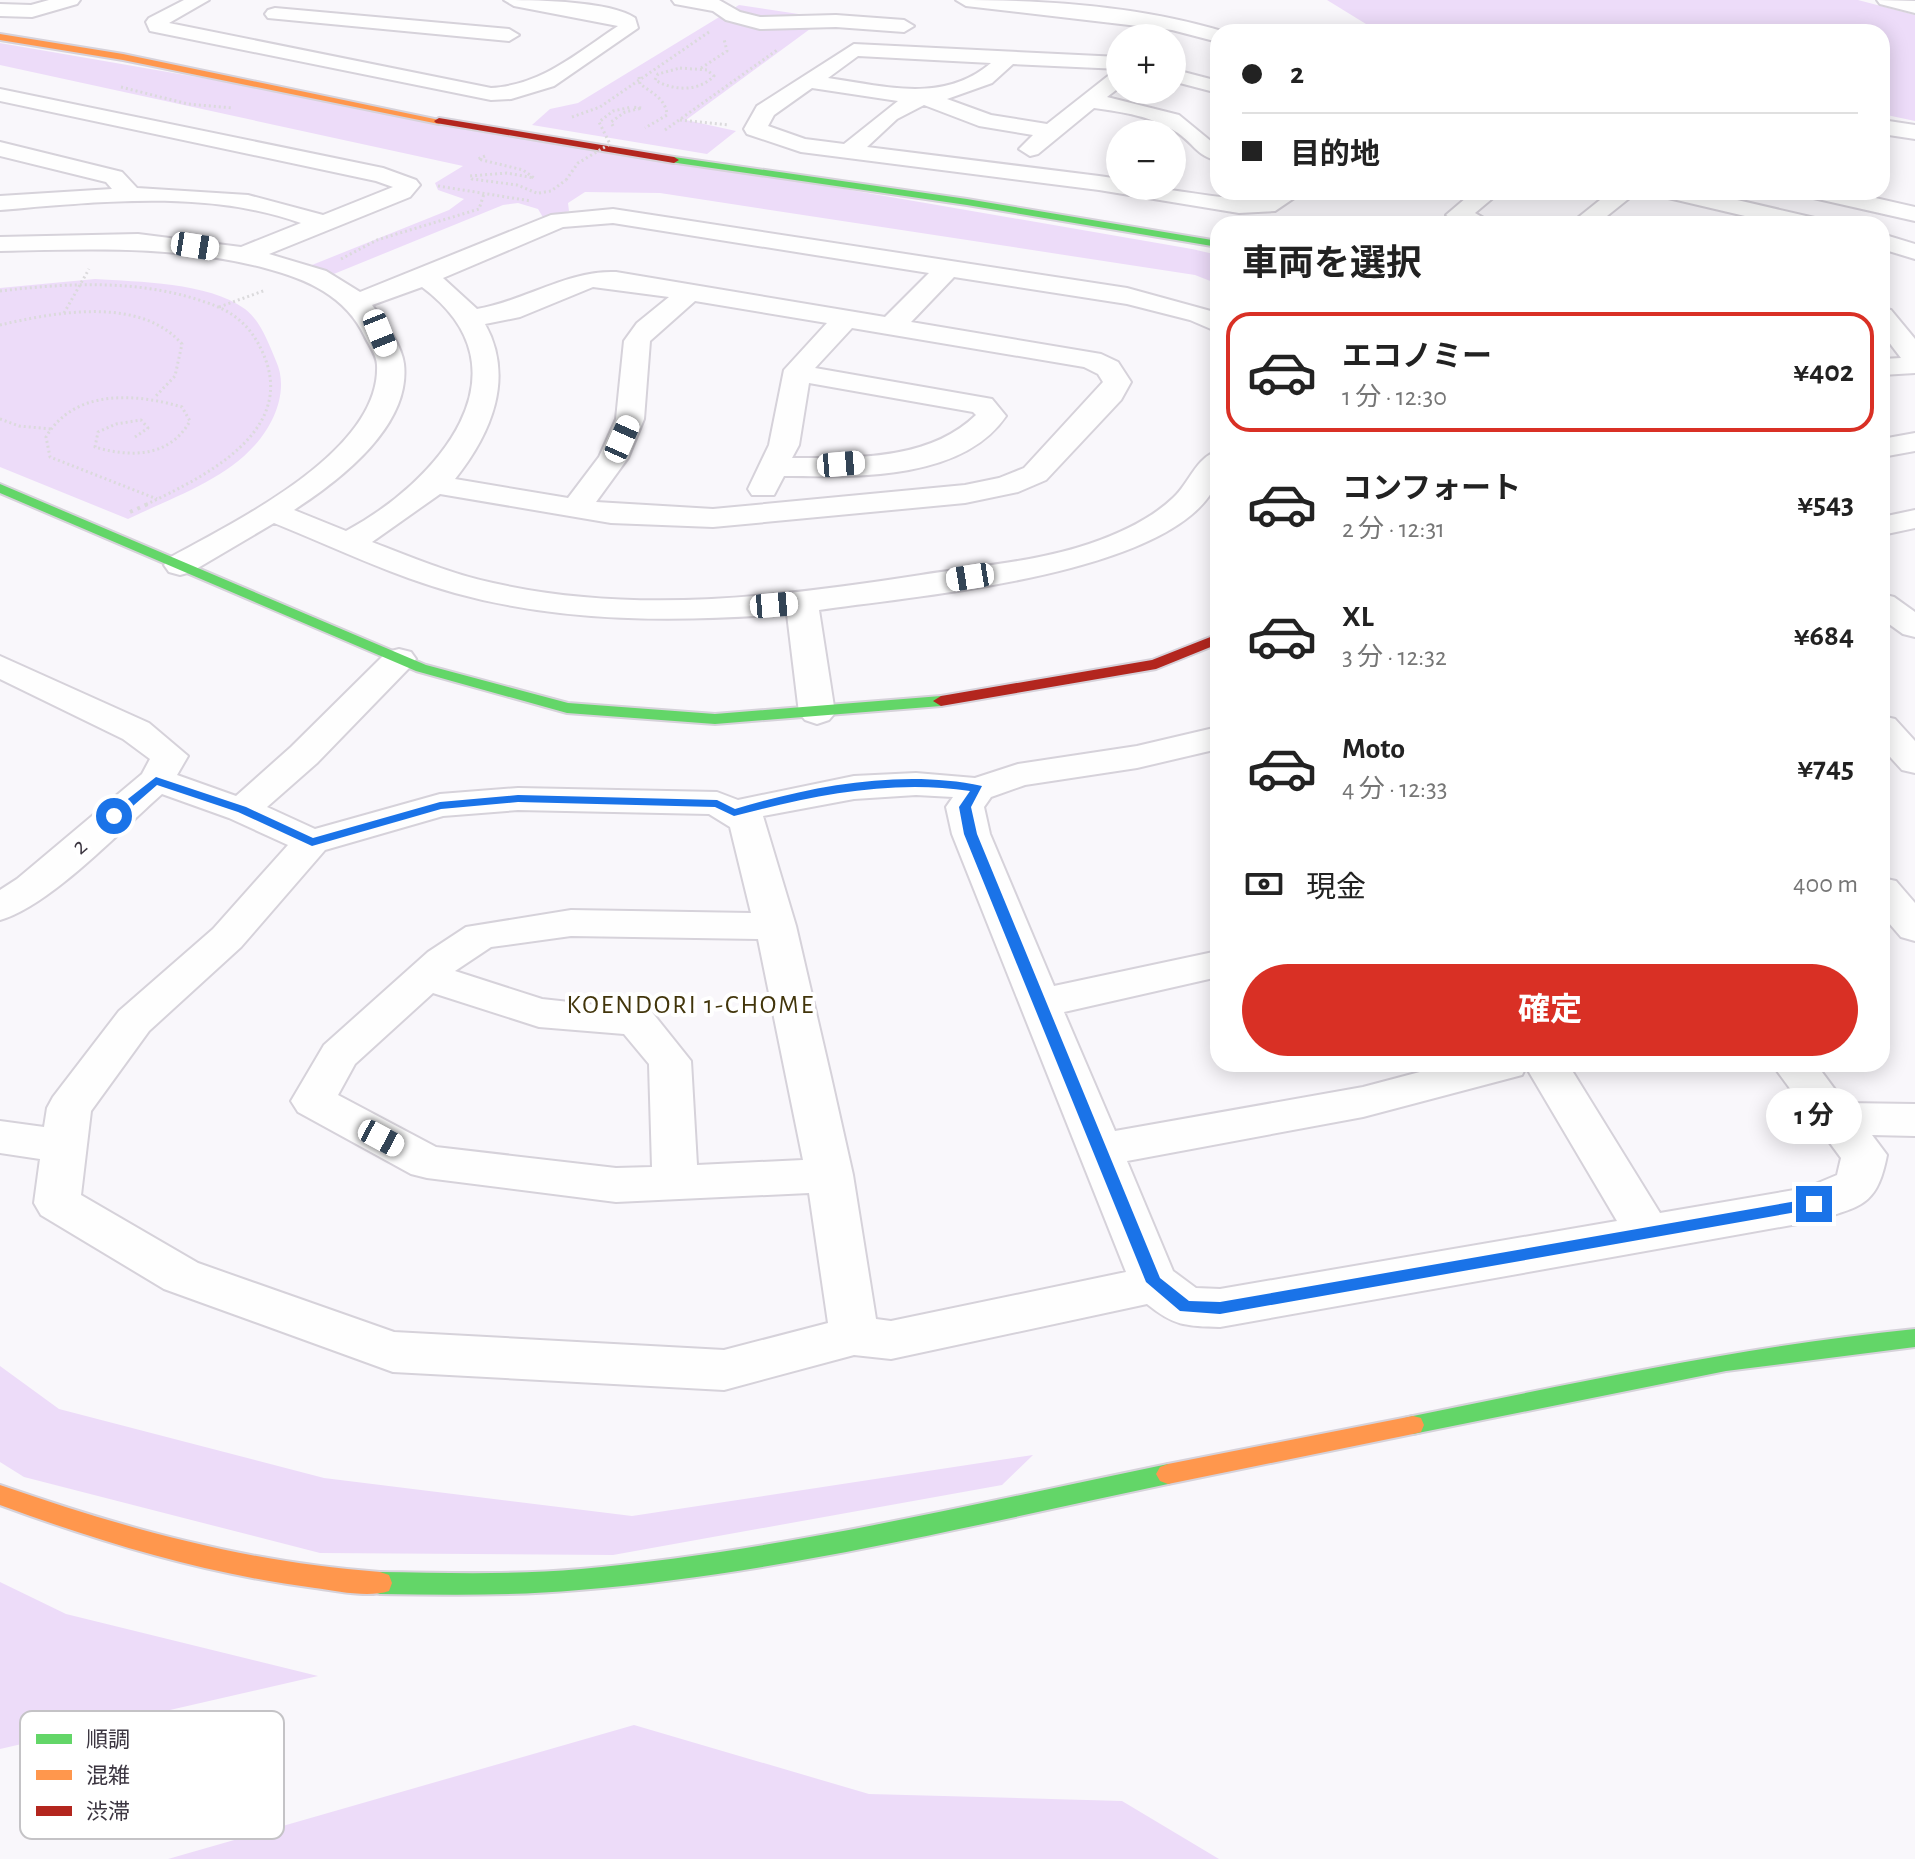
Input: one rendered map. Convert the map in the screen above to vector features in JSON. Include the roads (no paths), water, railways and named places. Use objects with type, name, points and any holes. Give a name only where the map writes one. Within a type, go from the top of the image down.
[{"type":"street","points":[[0,10],[32,11],[70,0]]},
{"type":"street","points":[[199,0],[156,22],[157,27],[491,94],[531,91],[628,28],[628,22],[622,18],[514,0]]},
{"type":"street","points":[[223,41],[302,0]]},
{"type":"street","points":[[682,0],[719,6],[733,16],[760,23],[930,28]]},
{"type":"street","points":[[966,0],[1173,24],[1210,34]]},
{"type":"street","points":[[1887,0],[1915,7]]},
{"type":"street","points":[[292,91],[444,7]]},
{"type":"street","points":[[483,50],[555,7]]},
{"type":"street","points":[[262,21],[410,26],[509,35]]},
{"type":"street","points":[[0,37],[123,57],[602,150],[967,202],[1210,243]]},
{"type":"street","points":[[1186,47],[1210,53]]},
{"type":"street","points":[[1106,62],[854,50],[765,111],[755,129],[801,145],[1106,184]]},
{"type":"street","points":[[850,150],[902,106],[982,83],[1008,57]]},
{"type":"street","points":[[432,81],[458,66]]},
{"type":"street","points":[[1186,79],[1210,85]]},
{"type":"street","points":[[807,81],[929,99],[987,121],[1050,131]]},
{"type":"street","points":[[967,202],[1106,88]]},
{"type":"street","points":[[0,95],[383,175],[408,185],[405,189],[243,255]]},
{"type":"street","points":[[1090,101],[1135,108],[1208,136]]},
{"type":"street","points":[[1890,128],[1915,132]]},
{"type":"street","points":[[1186,145],[1208,136]]},
{"type":"street","points":[[0,149],[114,177],[130,194]]},
{"type":"street","points":[[0,203],[130,194],[214,198],[323,223]]},
{"type":"street","points":[[1186,196],[1239,206],[1267,206],[1277,200]]},
{"type":"street","points":[[1452,216],[1476,200]]},
{"type":"street","points":[[1595,216],[1615,200]]},
{"type":"street","points":[[1707,200],[1776,216],[1795,200]]},
{"type":"street","points":[[1853,200],[1915,214]]},
{"type":"street","points":[[355,301],[381,295],[560,220],[613,216],[1127,296],[1199,314],[1210,320]]},
{"type":"street","points":[[0,244],[66,240],[138,241],[243,255],[302,273],[355,301],[380,333],[391,373],[379,417],[361,442],[335,466],[272,512],[180,565]]},
{"type":"street","points":[[1890,244],[1915,252]]},
{"type":"street","points":[[892,326],[948,268]]},
{"type":"street","points":[[348,542],[400,510],[433,484],[463,444],[484,397],[485,358],[473,318],[424,276]]},
{"type":"street","points":[[433,484],[645,517],[748,517],[965,494],[1018,482],[1045,467],[1111,394],[1117,382],[1108,368],[1091,360],[616,280],[590,279],[511,311],[473,318]]},
{"type":"street","points":[[576,508],[613,458],[630,419],[637,341],[646,329],[690,292]]},
{"type":"street","points":[[748,517],[774,467],[787,431],[798,373],[847,318]]},
{"type":"street","points":[[1890,326],[1915,357]]},
{"type":"street","points":[[1890,367],[1915,365]]},
{"type":"street","points":[[774,467],[812,467],[930,456],[965,441],[992,416],[982,405],[798,373]]},
{"type":"street","points":[[1890,447],[1915,442]]},
{"type":"street","points":[[272,512],[430,574],[495,593],[605,607],[746,608],[802,603],[1026,568],[1097,552],[1151,529],[1185,504],[1210,471]]},
{"type":"street","points":[[0,488],[421,668],[567,708],[715,719],[927,704],[1156,664],[1210,642]]},
{"type":"street","points":[[1890,524],[1915,519]]},
{"type":"street","points":[[802,603],[817,713]]},
{"type":"street","points":[[242,810],[304,755],[399,659]]},
{"type":"street","points":[[0,666],[136,731],[170,756],[156,780],[242,810],[312,842]]},
{"type":"street","points":[[1890,735],[1915,762]]},
{"type":"street","points":[[734,813],[777,800],[857,787],[935,782],[978,789],[1018,775],[1137,757],[1210,740]]},
{"type":"street","name":"2","points":[[0,907],[31,888],[156,780]]},
{"type":"street","points":[[978,789],[965,807],[971,834],[1154,1282],[1185,1307],[1220,1308],[1814,1204],[1858,1185],[1864,1155],[1799,1072]]},
{"type":"street","points":[[854,1336],[830,1175],[776,926],[747,821],[717,803],[518,799],[440,805],[312,842],[227,938],[134,1021],[69,1108],[57,1203],[181,1276],[393,1352],[724,1370],[854,1336],[891,1340],[1135,1289],[1154,1282]]},
{"type":"street","points":[[1890,899],[1915,928]]},
{"type":"street","points":[[776,926],[571,923],[480,936],[426,976],[339,1055],[313,1101],[427,1162],[616,1185],[830,1175]]},
{"type":"street","points":[[1040,1003],[1210,966]]},
{"type":"street","points":[[426,976],[539,1013],[636,1021],[670,1061],[675,1182]]},
{"type":"street","points":[[1100,1150],[1351,1105],[1477,1072]]},
{"type":"street","points":[[1551,1072],[1647,1231]]},
{"type":"street","points":[[1833,1118],[1915,1120]]},
{"type":"street","points":[[0,1137],[64,1146]]},
{"type":"street","points":[[0,1495],[133,1542],[207,1561],[279,1573],[394,1582],[514,1585],[630,1576],[782,1551],[1729,1362],[1848,1343],[1915,1338]]},
{"type":"district","name":"KOENDORI 1-CHOME","points":[[691,1004]]}]
